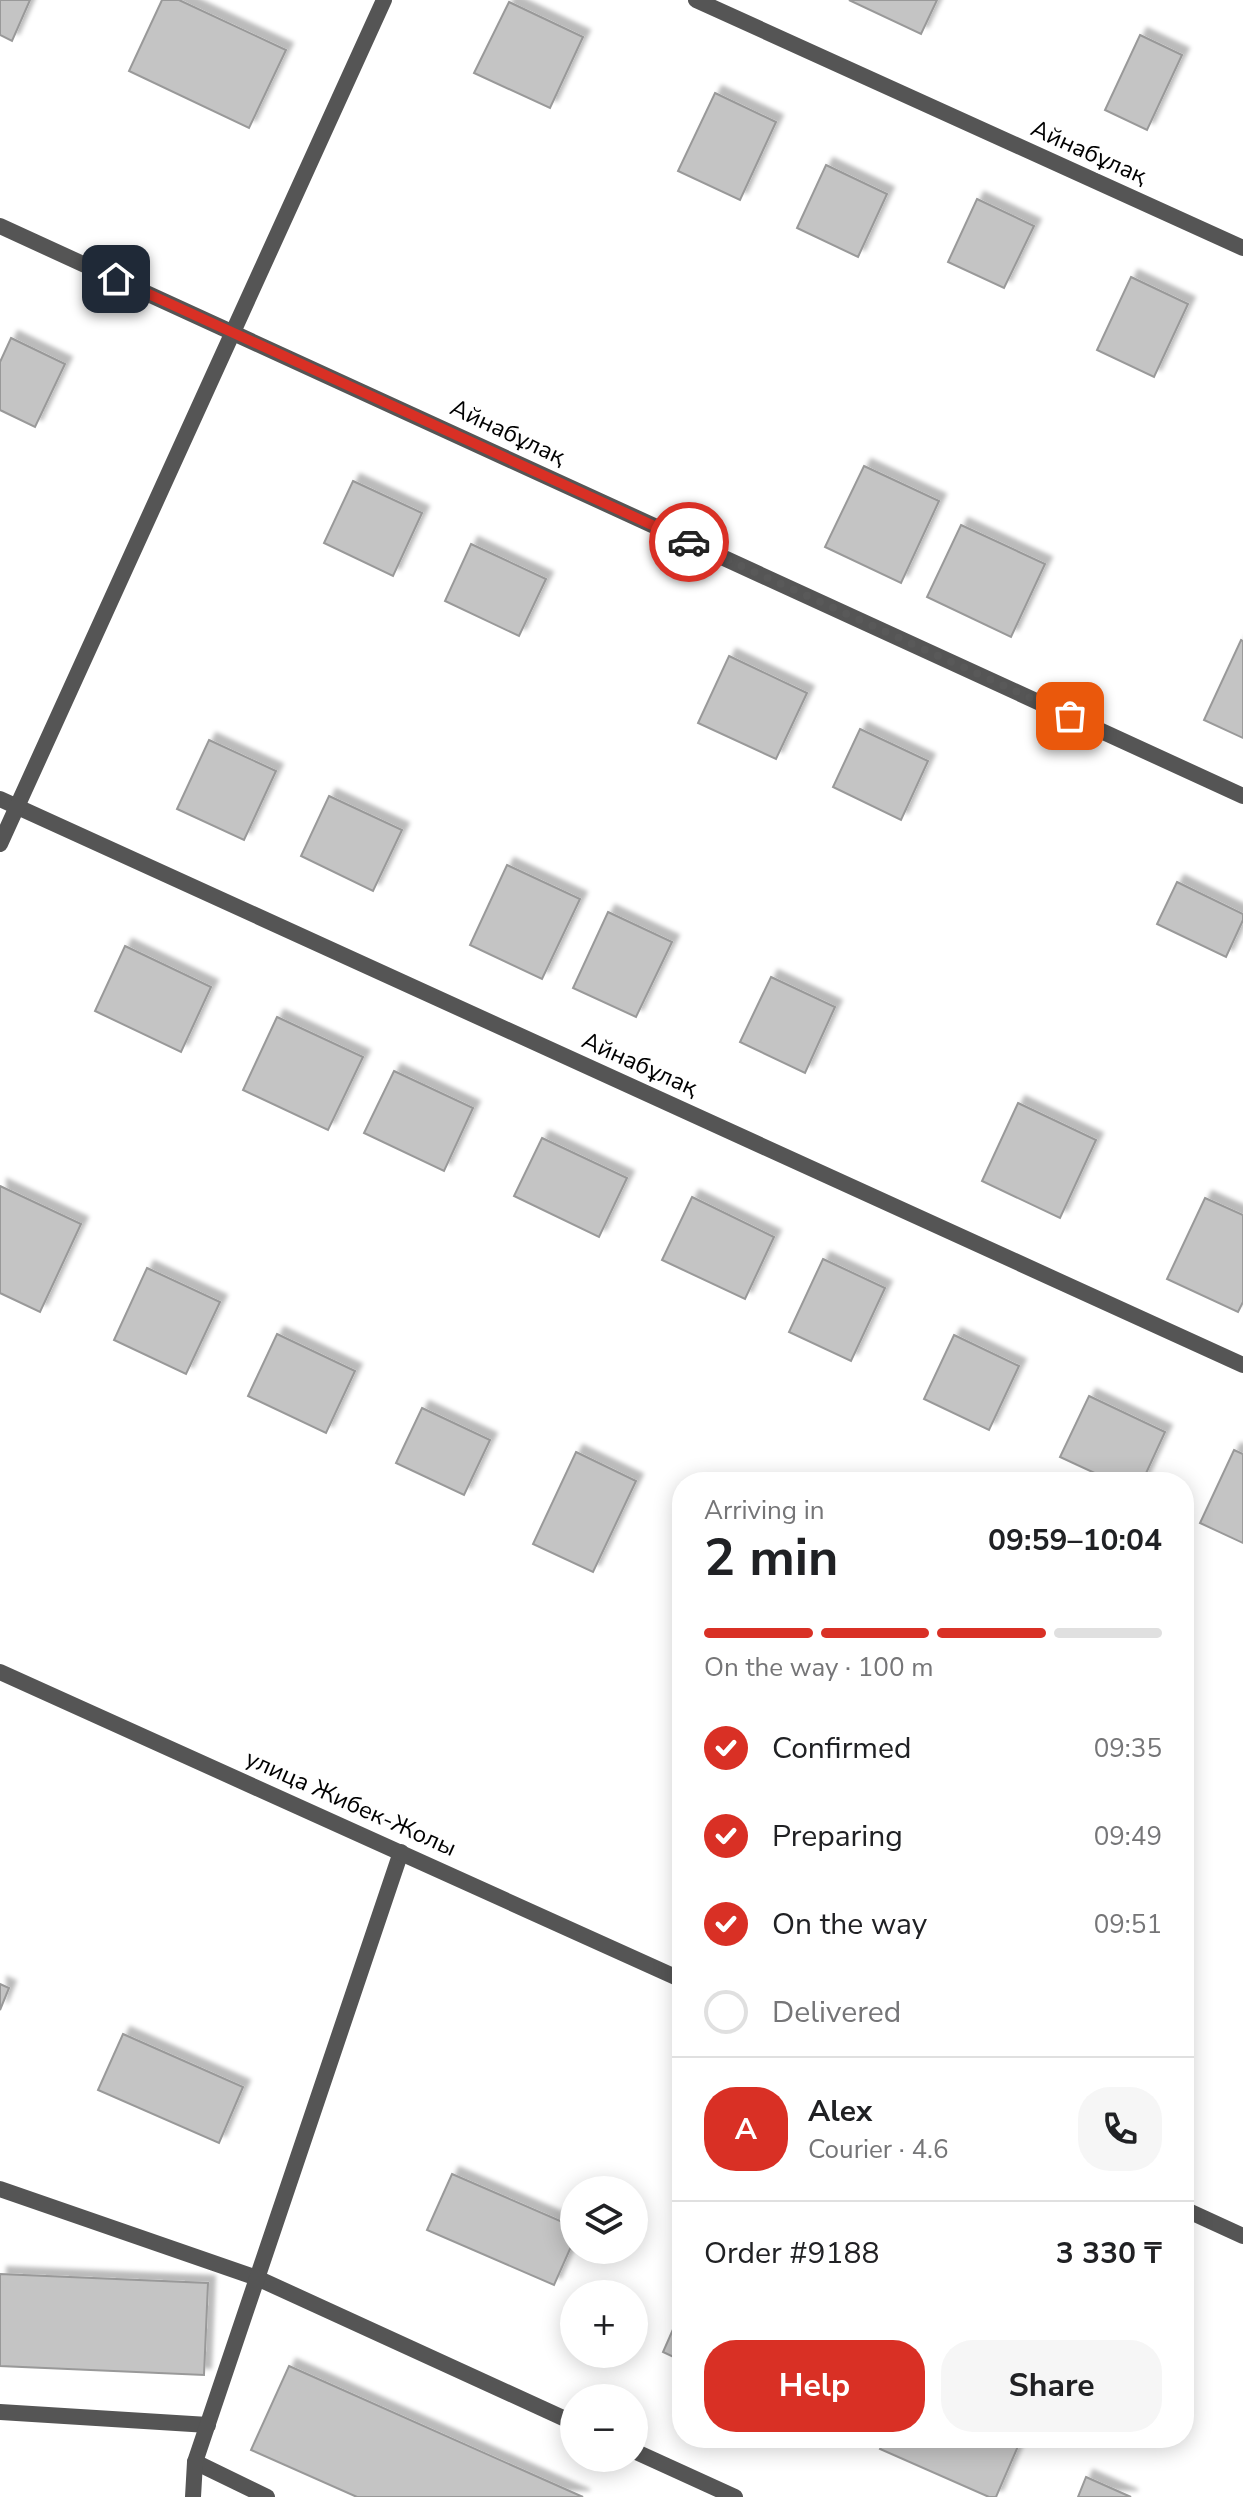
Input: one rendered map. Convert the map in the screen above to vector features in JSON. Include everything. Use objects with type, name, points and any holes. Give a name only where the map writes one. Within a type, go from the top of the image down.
[{"type":"street","points":[[0,844],[384,0]]},
{"type":"street","name":"Айнабұлақ","points":[[696,0],[1243,248]]},
{"type":"street","name":"Айнабұлақ","points":[[0,226],[1243,796]]},
{"type":"street","name":"Айнабұлақ","points":[[0,799],[1243,1365]]},
{"type":"street","name":"улица Жибек-Жолы","points":[[0,1672],[672,1975]]},
{"type":"street","points":[[193,2497],[195,2462],[401,1852]]},
{"type":"street","points":[[0,2189],[257,2278],[560,2417]]},
{"type":"street","points":[[1194,2214],[1243,2236]]},
{"type":"street","points":[[0,2412],[208,2425]]},
{"type":"street","points":[[648,2457],[735,2497]]},
{"type":"street","points":[[195,2462],[267,2497]]},
{"type":"building","points":[[0,0],[30,0],[12,41],[0,35]]},
{"type":"building","points":[[162,0],[179,0],[286,50],[249,128],[129,71]]},
{"type":"building","points":[[849,0],[937,0],[921,34]]},
{"type":"building","points":[[509,2],[583,37],[550,108],[474,73]]},
{"type":"building","points":[[1140,35],[1182,55],[1147,130],[1105,110]]},
{"type":"building","points":[[715,93],[776,122],[740,200],[678,171]]},
{"type":"building","points":[[826,165],[887,194],[858,257],[797,228]]},
{"type":"building","points":[[977,199],[1034,226],[1004,288],[948,262]]},
{"type":"building","points":[[1131,277],[1188,304],[1154,377],[1097,350]]},
{"type":"building","points":[[11,338],[65,364],[35,427],[0,410],[0,362]]},
{"type":"building","points":[[864,466],[939,501],[901,583],[825,547]]},
{"type":"building","points":[[353,481],[422,513],[393,576],[324,543]]},
{"type":"building","points":[[961,525],[1045,564],[1011,637],[927,597]]},
{"type":"building","points":[[471,544],[546,579],[519,636],[445,601]]},
{"type":"building","points":[[1243,641],[1243,738],[1204,720]]},
{"type":"building","points":[[729,656],[807,693],[776,759],[698,723]]},
{"type":"building","points":[[860,729],[928,761],[901,820],[833,787]]},
{"type":"building","points":[[209,740],[276,771],[244,840],[177,809]]},
{"type":"building","points":[[329,796],[402,830],[373,891],[301,856]]},
{"type":"building","points":[[507,865],[580,899],[542,979],[470,945]]},
{"type":"building","points":[[1177,882],[1243,914],[1226,957],[1157,924]]},
{"type":"building","points":[[608,912],[672,942],[636,1017],[573,988]]},
{"type":"building","points":[[125,946],[211,987],[181,1052],[95,1011]]},
{"type":"building","points":[[771,977],[835,1007],[805,1073],[740,1042]]},
{"type":"building","points":[[277,1017],[363,1057],[328,1130],[243,1090]]},
{"type":"building","points":[[394,1071],[473,1108],[444,1171],[364,1133]]},
{"type":"building","points":[[1018,1103],[1096,1140],[1060,1218],[982,1181]]},
{"type":"building","points":[[542,1138],[627,1178],[599,1237],[514,1196]]},
{"type":"building","points":[[0,1186],[81,1224],[40,1312],[0,1293]]},
{"type":"building","points":[[692,1197],[774,1237],[745,1299],[662,1260]]},
{"type":"building","points":[[1205,1198],[1243,1215],[1243,1302],[1238,1312],[1167,1279]]},
{"type":"building","points":[[823,1259],[885,1288],[851,1361],[789,1332]]},
{"type":"building","points":[[147,1268],[220,1302],[186,1374],[114,1340]]},
{"type":"building","points":[[277,1334],[355,1371],[326,1433],[248,1396]]},
{"type":"building","points":[[954,1335],[1019,1366],[989,1430],[924,1399]]},
{"type":"building","points":[[1089,1396],[1165,1432],[1147,1472],[1092,1472],[1060,1457]]},
{"type":"building","points":[[422,1408],[490,1440],[464,1495],[396,1463]]},
{"type":"building","points":[[1234,1450],[1243,1454],[1243,1543],[1200,1523]]},
{"type":"building","points":[[576,1452],[636,1481],[593,1572],[533,1544]]},
{"type":"building","points":[[0,1984],[9,1988],[0,2010]]},
{"type":"building","points":[[123,2034],[243,2087],[219,2143],[98,2090]]},
{"type":"building","points":[[452,2174],[560,2221],[560,2264],[563,2264],[554,2285],[427,2230]]},
{"type":"building","points":[[0,2274],[208,2283],[204,2375],[0,2366]]},
{"type":"building","points":[[672,2332],[672,2356],[663,2352]]},
{"type":"building","points":[[289,2366],[583,2497],[357,2497],[251,2450]]},
{"type":"building","points":[[1017,2448],[996,2497],[989,2497],[880,2449]]},
{"type":"building","points":[[1086,2477],[1131,2497],[1078,2497]]},
{"type":"way so far","points":[[689,542],[1070,716]]},
{"type":"route","points":[[116,279],[689,542]]}]
